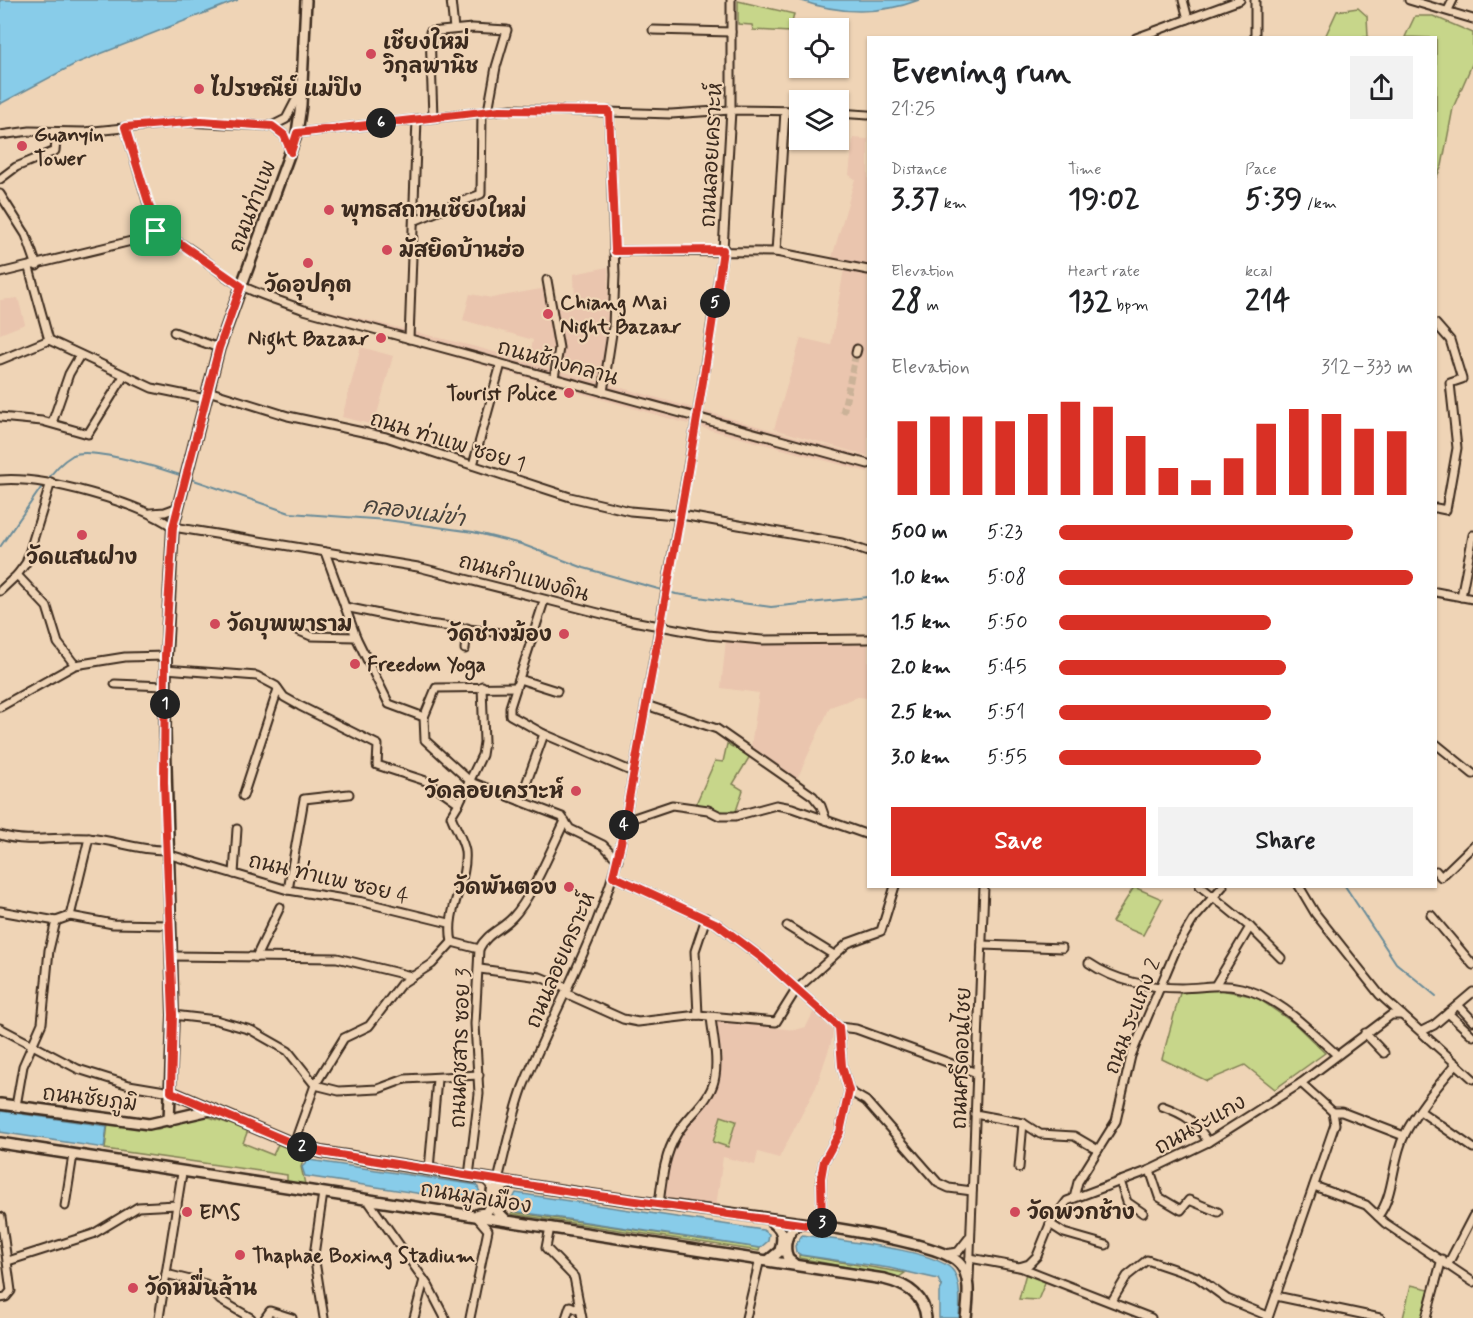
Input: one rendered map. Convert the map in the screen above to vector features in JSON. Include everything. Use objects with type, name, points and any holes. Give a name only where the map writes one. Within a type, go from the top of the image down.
[{"type":"main road","name":"ถนนท่าแพ","points":[[169,1121],[173,1015],[167,852],[165,656],[173,527],[176,508],[219,348],[297,133],[306,0]]},
{"type":"main road","points":[[171,1092],[294,1144],[321,1152],[513,1183],[822,1227],[898,1241],[944,1254],[962,1266],[966,1275],[968,1299],[966,1318]]},
{"type":"main road","name":"ถนนชัยภูมิ","points":[[0,1104],[149,1124],[210,1110]]},
{"type":"main road","name":"ถนนมูลเมือง","points":[[0,1143],[182,1173],[367,1198],[884,1279],[905,1285],[921,1302],[926,1318]]},
{"type":"main road","points":[[475,1215],[486,1213],[490,1206],[492,1186],[487,1179]]},
{"type":"main road","points":[[507,1220],[501,1218],[496,1209],[499,1190],[505,1184],[513,1183]]},
{"type":"main road","points":[[765,1259],[780,1251],[783,1235],[779,1227],[770,1221]]},
{"type":"main road","points":[[794,1264],[788,1259],[786,1243],[790,1230],[799,1224]]},
{"type":"street","points":[[451,0],[454,30]]},
{"type":"street","name":"ถนนลอยเคราะห์","points":[[498,1180],[523,1088],[566,991],[618,860],[698,417],[723,250],[731,110],[731,0]]},
{"type":"street","points":[[1183,0],[1188,19]]},
{"type":"street","points":[[1141,36],[1240,0]]},
{"type":"street","points":[[1255,0],[1255,36]]},
{"type":"street","points":[[1409,0],[1473,19]]},
{"type":"street","points":[[1448,10],[1453,0]]},
{"type":"street","points":[[414,221],[481,194],[485,111],[507,30],[494,28],[430,32],[433,117]]},
{"type":"street","points":[[652,30],[731,32]]},
{"type":"street","points":[[0,135],[30,131],[57,132],[201,121],[272,126],[282,122],[290,114],[301,90]]},
{"type":"street","points":[[297,133],[485,111],[545,109],[671,114],[731,110],[789,111]]},
{"type":"street","points":[[603,392],[613,327],[615,251],[609,111]]},
{"type":"street","points":[[776,252],[785,111]]},
{"type":"street","points":[[849,114],[867,115]]},
{"type":"street","points":[[409,339],[417,119]]},
{"type":"street","points":[[272,126],[284,135],[291,152]]},
{"type":"street","points":[[0,273],[33,267],[157,234],[125,127]]},
{"type":"street","points":[[0,179],[16,166],[54,151],[57,132]]},
{"type":"street","points":[[0,194],[26,235],[49,340],[0,360]]},
{"type":"street","name":"ถนนช้างคลาน","points":[[157,234],[181,244],[241,286],[304,310],[867,464]]},
{"type":"street","points":[[615,251],[776,252],[867,270]]},
{"type":"street","points":[[547,280],[559,348],[554,378]]},
{"type":"street","points":[[1437,325],[1450,340],[1462,379],[1450,383],[1457,448],[1446,510],[1437,508]]},
{"type":"street","points":[[174,332],[219,348]]},
{"type":"street","name":"ถนน ท่าแพ ซอย 1","points":[[49,340],[152,387],[207,395],[288,416],[362,431],[570,497],[630,510],[680,515],[842,543],[867,552]]},
{"type":"street","points":[[52,423],[69,374],[80,355]]},
{"type":"street","points":[[473,465],[501,364]]},
{"type":"street","points":[[0,417],[52,423],[88,434],[124,376]]},
{"type":"street","name":"ถนนกำแพงดิน","points":[[0,480],[51,482],[148,513],[173,527],[418,567],[544,601],[660,627],[762,640],[867,639]]},
{"type":"street","points":[[0,591],[26,563],[51,482]]},
{"type":"street","points":[[148,513],[165,512],[176,508]]},
{"type":"street","points":[[1461,597],[1473,538]]},
{"type":"street","points":[[325,552],[356,637],[389,704],[424,717]]},
{"type":"street","points":[[17,575],[47,607],[58,643],[75,665]]},
{"type":"street","points":[[1437,592],[1473,599]]},
{"type":"street","points":[[544,601],[510,707],[510,715],[544,735],[633,771]]},
{"type":"street","points":[[345,607],[428,624],[533,637]]},
{"type":"street","points":[[465,649],[467,628]]},
{"type":"street","points":[[297,630],[310,636],[356,637]]},
{"type":"street","points":[[0,707],[75,665],[125,657],[165,656]]},
{"type":"street","points":[[165,669],[246,673],[269,681],[284,696],[300,706],[378,745],[377,765],[429,782],[459,803]]},
{"type":"street","points":[[557,691],[518,683],[436,688],[424,717],[425,740],[471,782],[562,817],[570,829],[603,845],[618,860]]},
{"type":"street","points":[[115,684],[165,686]]},
{"type":"street","points":[[171,956],[337,958],[411,976],[419,974],[432,964],[452,942],[449,923],[459,890],[465,851],[451,816],[471,782],[482,755],[484,742],[482,686]]},
{"type":"street","points":[[243,796],[278,689]]},
{"type":"street","points":[[646,705],[717,729],[813,796],[821,806],[826,820]]},
{"type":"street","points":[[520,801],[544,735]]},
{"type":"street","points":[[1437,745],[1473,774]]},
{"type":"street","points":[[288,890],[304,799],[349,794]]},
{"type":"street","points":[[625,821],[672,806],[708,810],[720,816],[735,816],[776,805],[867,835]]},
{"type":"street","points":[[479,949],[485,937],[513,917],[540,872],[565,821]]},
{"type":"street","points":[[234,874],[237,829]]},
{"type":"street","name":"ถนน ท่าแพ ซอย 4","points":[[0,835],[23,840],[89,838],[142,850],[167,852],[288,890],[363,902],[449,923]]},
{"type":"street","points":[[70,916],[89,838]]},
{"type":"street","points":[[603,845],[621,843]]},
{"type":"street","points":[[1437,872],[1441,877],[1473,846]]},
{"type":"street","points":[[613,876],[706,918],[762,958],[839,1027],[856,1029],[977,1073]]},
{"type":"street","points":[[480,969],[540,978],[623,1019],[638,1022],[698,1015],[776,1022],[796,990],[834,955],[848,943],[881,931],[894,888]]},
{"type":"street","name":"ถนนศรีดอนไชย","points":[[968,1299],[984,888]]},
{"type":"street","points":[[1202,888],[1250,927],[1281,958]]},
{"type":"street","name":"ถนน ระแกง 2","points":[[1074,1198],[1078,1182],[1116,1121],[1131,1056],[1159,987],[1193,920],[1222,888]]},
{"type":"street","points":[[1300,888],[1315,913],[1373,986],[1473,1079]]},
{"type":"street","points":[[256,957],[280,907]]},
{"type":"street","points":[[0,911],[56,921],[70,916],[113,924],[170,925]]},
{"type":"street","points":[[1431,915],[1473,965]]},
{"type":"street","points":[[698,1015],[695,951],[706,918]]},
{"type":"street","points":[[16,1106],[23,1066],[42,1023],[49,950],[56,921]]},
{"type":"street","points":[[787,926],[834,955]]},
{"type":"street","points":[[1216,984],[1250,927]]},
{"type":"street","name":"ถนนคชสาร ซอย 3","points":[[452,942],[479,949],[480,969],[475,1024],[479,1075],[469,1176]]},
{"type":"street","points":[[982,945],[1062,948]]},
{"type":"street","points":[[1089,963],[1119,979],[1159,987],[1181,988],[1216,984],[1244,989],[1272,1001],[1336,1054]]},
{"type":"street","points":[[294,1144],[315,1086],[344,1038],[369,1026],[382,1012],[391,996],[411,976]]},
{"type":"street","points":[[1422,1031],[1450,1014],[1473,992]]},
{"type":"street","points":[[1459,1006],[1473,1021]]},
{"type":"street","points":[[1450,1014],[1473,1036]]},
{"type":"street","points":[[173,1015],[216,1020],[251,1030],[288,1051],[315,1086],[339,1091],[364,1090],[405,1079],[479,1075]]},
{"type":"street","name":"ถนนระแกง","points":[[1019,1267],[1033,1262],[1050,1224],[1061,1207],[1074,1198],[1150,1170],[1208,1142],[1301,1083],[1336,1054],[1391,1015],[1402,1015]]},
{"type":"street","points":[[659,1204],[663,1171],[671,1147],[677,1134],[707,1097],[714,1084],[716,1070],[711,1017]]},
{"type":"street","points":[[822,1227],[821,1178],[824,1161],[840,1132],[849,1091],[842,1066],[839,1027]]},
{"type":"street","points":[[0,1028],[78,1070],[171,1092]]},
{"type":"street","points":[[1365,1033],[1384,1053]]},
{"type":"street","points":[[1378,1216],[1387,1203],[1394,1162],[1404,1136],[1456,1064]]},
{"type":"street","points":[[429,1169],[437,1079]]},
{"type":"street","points":[[1112,1301],[1127,1276],[1147,1260],[1197,1277],[1227,1299],[1268,1317],[1335,1124],[1332,1112],[1301,1083]]},
{"type":"street","points":[[849,1091],[866,1101],[938,1183],[949,1188],[972,1191]]},
{"type":"street","points":[[1162,1106],[1184,1114],[1200,1128],[1208,1142]]},
{"type":"street","points":[[1332,1112],[1342,1112],[1404,1136]]},
{"type":"street","points":[[1420,1112],[1473,1148]]},
{"type":"street","points":[[975,1114],[1023,1123],[1040,1134],[1074,1136],[1098,1150]]},
{"type":"street","points":[[1019,1168],[1023,1123]]},
{"type":"street","points":[[65,1206],[73,1155]]},
{"type":"street","points":[[1150,1170],[1159,1197],[1180,1210],[1189,1200],[1218,1212]]},
{"type":"street","points":[[159,1318],[182,1173]]},
{"type":"street","points":[[1120,1181],[1127,1202],[1143,1213]]},
{"type":"street","points":[[1314,1186],[1366,1205],[1385,1223],[1473,1282]]},
{"type":"street","points":[[323,1193],[314,1255],[324,1318]]},
{"type":"street","points":[[367,1198],[424,1280],[446,1318]]},
{"type":"street","points":[[8,1261],[93,1234],[138,1207],[177,1205]]},
{"type":"street","points":[[471,1318],[488,1230],[475,1215]]},
{"type":"street","points":[[1426,1318],[1445,1262],[1473,1216]]},
{"type":"street","points":[[0,1298],[8,1296],[11,1291],[1,1217]]},
{"type":"street","points":[[1050,1224],[1064,1233],[1106,1245]]},
{"type":"street","points":[[550,1227],[546,1248],[574,1276],[582,1318]]},
{"type":"street","points":[[1466,1229],[1473,1234]]},
{"type":"street","points":[[944,1254],[958,1252],[964,1248],[970,1230]]},
{"type":"street","points":[[970,1258],[1019,1267],[1112,1301],[1151,1318]]},
{"type":"street","points":[[746,1318],[765,1259]]},
{"type":"street","points":[[166,1274],[206,1284],[220,1300],[251,1318]]},
{"type":"street","points":[[414,1318],[424,1280]]},
{"type":"street","points":[[1276,1296],[1380,1318]]},
{"type":"street","points":[[566,1318],[570,1306],[579,1310]]},
{"type":"street","points":[[265,1318],[270,1311],[292,1318]]},
{"type":"shaded area","points":[[853,138],[867,139],[867,456],[774,429],[801,338],[831,345],[845,263],[831,261],[855,179],[849,175]]},
{"type":"shaded area","points":[[608,267],[609,328],[600,378],[529,359],[533,340],[463,320],[470,294],[492,298],[546,288],[550,307],[575,307],[574,274]]},
{"type":"shaded area","points":[[18,298],[25,324],[0,334],[0,300]]},
{"type":"shaded area","points":[[310,306],[480,348],[867,457],[867,472],[692,425],[307,315]]},
{"type":"shaded area","points":[[361,347],[393,356],[374,425],[342,417]]},
{"type":"shaded area","points":[[726,640],[867,645],[867,698],[858,697],[830,707],[797,779],[751,746],[759,693],[721,688]]},
{"type":"shaded area","points":[[814,1011],[834,1031],[816,1087],[779,1158],[758,1152],[755,1165],[723,1157],[716,1207],[664,1199],[665,1172],[672,1149],[683,1129],[715,1090],[722,1057],[716,1021],[795,1030],[806,1027]]},
{"type":"green space","points":[[738,1],[794,14],[793,18],[789,18],[789,32],[753,30],[752,25],[738,24]]},
{"type":"green space","points":[[1358,8],[1367,16],[1368,36],[1325,36],[1337,11]]},
{"type":"green space","points":[[1415,16],[1433,16],[1473,33],[1473,62],[1453,108],[1442,166],[1437,176],[1437,36],[1405,36]]},
{"type":"green space","points":[[727,744],[750,756],[733,784],[743,790],[735,814],[695,806],[715,761],[723,762]]},
{"type":"green space","points":[[1133,888],[1162,899],[1143,935],[1112,922]]},
{"type":"green space","points":[[1216,989],[1256,997],[1295,1024],[1325,1053],[1275,1089],[1245,1065],[1207,1081],[1162,1059],[1180,993]]},
{"type":"green space","points":[[197,1116],[206,1116],[248,1130],[243,1143],[273,1155],[279,1142],[295,1151],[310,1154],[309,1159],[303,1161],[301,1167],[305,1184],[287,1182],[287,1175],[105,1149],[108,1123],[158,1129]]},
{"type":"green space","points":[[721,1116],[736,1121],[728,1147],[713,1142]]},
{"type":"green space","points":[[512,1212],[760,1248],[759,1251],[512,1214]]},
{"type":"green space","points":[[799,1255],[905,1273],[899,1277],[799,1258]]},
{"type":"green space","points":[[1026,1273],[1046,1280],[1038,1300],[1019,1299]]},
{"type":"green space","points":[[1411,1285],[1429,1289],[1422,1318],[1403,1318]]},
{"type":"water","points":[[0,0],[238,0],[77,63],[0,104]]},
{"type":"water","points":[[799,0],[919,0],[889,8],[859,11],[829,8]]},
{"type":"water","points":[[0,1111],[107,1126],[104,1148],[0,1132]]},
{"type":"water","points":[[309,1160],[477,1185],[481,1195],[475,1202],[305,1176],[302,1167]]},
{"type":"water","points":[[516,1193],[763,1230],[769,1234],[768,1241],[760,1248],[513,1211],[509,1206]]},
{"type":"water","points":[[802,1235],[884,1247],[928,1257],[945,1264],[954,1272],[958,1283],[959,1318],[939,1318],[939,1293],[942,1287],[938,1279],[889,1268],[801,1255],[796,1252],[795,1246]]},
{"type":"waterway","name":"คลองแม่ข่า","points":[[47,481],[66,460],[82,453],[110,456],[183,476]]},
{"type":"waterway","name":"คลองแม่ข่า","points":[[188,478],[290,513],[387,520],[473,532],[521,544],[584,568],[676,594],[771,607],[867,597]]},
{"type":"waterway","name":"คลองแม่ข่า","points":[[0,547],[43,485]]},
{"type":"waterway","name":"คลองแม่ข่า","points":[[1346,888],[1396,963],[1436,996]]},
{"type":"tunnel","points":[[843,413],[856,353]]},
{"type":"place","name":"เชียงใหม่ วิกุลพานิช","points":[[371,54]]},
{"type":"place","name":"ไปรษณีย์ แม่ปิง","points":[[199,89]]},
{"type":"place","name":"Guanyin Tower","points":[[22,146]]},
{"type":"place","name":"พุทธสถานเชียงใหม่","points":[[329,210]]},
{"type":"place","name":"มัสยิดบ้านฮ่อ","points":[[387,250]]},
{"type":"place","name":"วัดอุปคุต","points":[[308,263]]},
{"type":"place","name":"Chiang Mai Night Bazaar","points":[[548,314]]},
{"type":"place","name":"Night Bazaar","points":[[381,338]]},
{"type":"place","name":"Tourist Police","points":[[569,393]]},
{"type":"place","name":"วัดแสนฝาง","points":[[82,535]]},
{"type":"place","name":"วัดบุพพาราม","points":[[215,624]]},
{"type":"place","name":"วัดช่างฆ้อง","points":[[564,634]]},
{"type":"place","name":"Freedom Yoga","points":[[355,664]]},
{"type":"place","name":"วัดลอยเคราะห์","points":[[576,791]]},
{"type":"place","name":"วัดพันตอง","points":[[569,887]]},
{"type":"place","name":"EMS","points":[[187,1212]]},
{"type":"place","name":"วัดพวกช้าง","points":[[1015,1212]]},
{"type":"place","name":"Thaphae Boxing Stadium","points":[[240,1255]]},
{"type":"place","name":"วัดหมื่นล้าน","points":[[133,1288]]},
{"type":"route","points":[[513,109],[609,111],[615,251],[723,250],[698,417],[618,860],[613,876],[652,896],[682,906],[717,924],[762,958],[839,1027],[842,1066],[849,1091],[846,1115],[840,1132],[824,1161],[821,1178],[822,1227],[571,1192],[321,1152],[294,1144],[171,1092],[173,1015],[164,782],[165,656],[173,527],[209,383],[241,286],[181,244],[162,237],[156,231],[125,127],[201,121],[272,126],[284,135],[291,152],[297,133],[513,109]]}]
